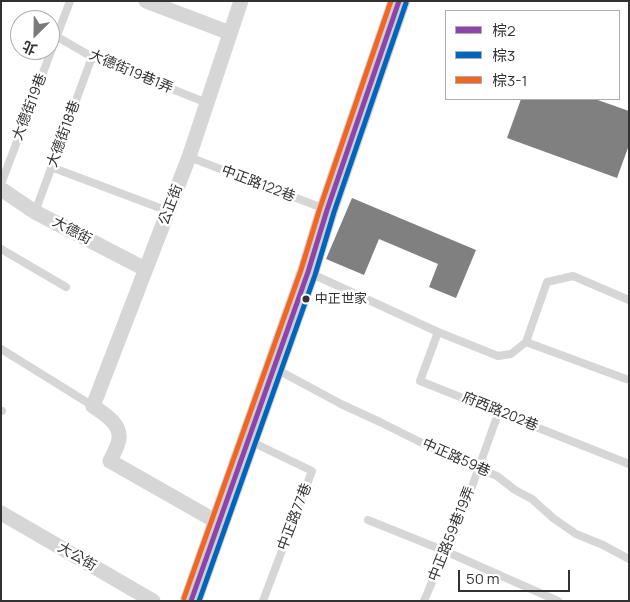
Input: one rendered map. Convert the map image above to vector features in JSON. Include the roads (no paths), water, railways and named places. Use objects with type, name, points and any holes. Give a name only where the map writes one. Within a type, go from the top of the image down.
[{"type":"street","name":"公正街","points":[[93,406],[189,157],[241,1]]},
{"type":"street","points":[[191,601],[308,272],[399,1]]},
{"type":"street","points":[[150,2],[230,34]]},
{"type":"street","name":"大德街","points":[[1,189],[35,212],[145,269]]},
{"type":"street","points":[[93,406],[112,420],[120,438],[110,461],[219,522]]},
{"type":"street","name":"大公街","points":[[1,513],[154,601]]},
{"type":"lane","name":"大德街19巷","points":[[60,26],[70,1]]},
{"type":"lane","name":"大德街19巷1弄","points":[[60,38],[92,57],[207,103]]},
{"type":"lane","name":"大德街18巷","points":[[35,212],[92,57]]},
{"type":"lane","name":"大德街19巷","points":[[1,184],[47,60]]},
{"type":"lane","name":"中正路122巷","points":[[189,157],[328,210]]},
{"type":"lane","points":[[52,168],[168,211]]},
{"type":"lane","points":[[1,249],[66,286]]},
{"type":"lane","points":[[308,272],[438,332],[498,356],[511,354],[526,342],[548,282],[573,276],[629,300]]},
{"type":"lane","name":"府西路202巷","points":[[438,332],[420,381],[629,464]]},
{"type":"lane","points":[[526,342],[626,379]]},
{"type":"lane","points":[[1,349],[93,406]]},
{"type":"lane","name":"中正路59巷","points":[[274,368],[341,404],[444,454],[497,476],[515,490],[532,498],[553,518],[576,534],[603,545],[629,559]]},
{"type":"lane","name":"中正路59巷19弄","points":[[424,601],[473,484],[498,411]]},
{"type":"lane","name":"中正路77巷","points":[[249,441],[312,471],[264,601]]},
{"type":"lane","points":[[368,520],[446,551],[558,601]]},
{"type":"place","name":"中正世家","points":[[306,299]]}]
